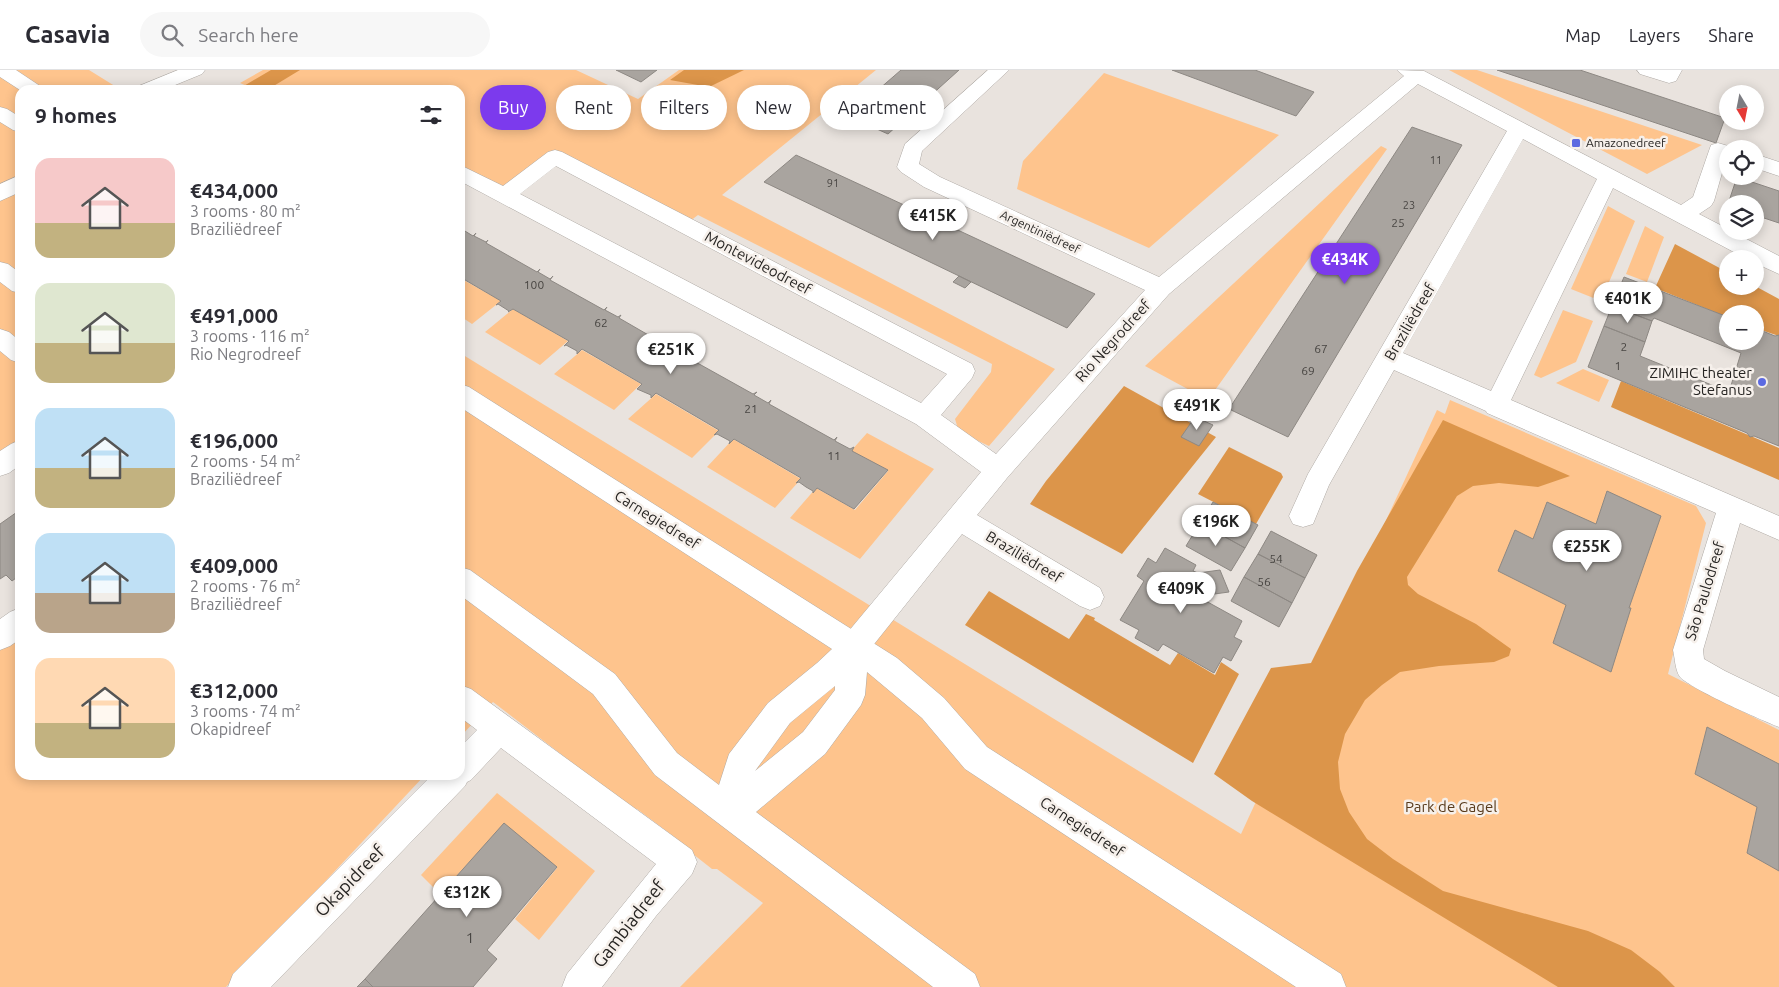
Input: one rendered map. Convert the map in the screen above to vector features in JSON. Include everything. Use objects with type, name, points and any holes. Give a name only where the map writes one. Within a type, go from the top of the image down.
[{"type":"street","points":[[2,70],[25,85]]},
{"type":"street","points":[[158,85],[195,70]]},
{"type":"street","name":"Argentiniëdreef","points":[[999,70],[912,149],[908,167],[932,182],[1161,288]]},
{"type":"street","points":[[1646,70],[1668,77],[1672,70]]},
{"type":"street","points":[[1412,73],[1520,128],[1779,266]]},
{"type":"street","name":"Rio Negrodreef","points":[[853,648],[998,470],[1161,288],[1412,73]]},
{"type":"street","points":[[0,113],[15,123]]},
{"type":"street","name":"Braziliëdreef","points":[[1303,516],[1317,482],[1390,358],[1520,128]]},
{"type":"street","points":[[1682,215],[1703,201],[1719,150]]},
{"type":"street","name":"Montevideodreef","points":[[506,195],[555,157],[963,371],[925,417]]},
{"type":"street","points":[[1764,164],[1779,169]]},
{"type":"street","points":[[465,174],[925,417],[998,470]]},
{"type":"street","points":[[1496,406],[1608,176]]},
{"type":"street","points":[[0,194],[15,185]]},
{"type":"street","points":[[0,270],[15,281]]},
{"type":"street","points":[[0,338],[15,350]]},
{"type":"street","points":[[1390,358],[1496,406],[1779,528]]},
{"type":"street","name":"Carnegiedreef","points":[[465,397],[886,668],[933,708],[976,758],[1328,987]]},
{"type":"street","points":[[0,465],[15,454]]},
{"type":"street","name":"São Paulodreef","points":[[1731,507],[1688,650],[1691,667],[1714,681],[1779,712]]},
{"type":"street","name":"Braziliëdreef","points":[[958,518],[1090,597]]},
{"type":"street","points":[[465,583],[604,684],[666,764],[962,987]]},
{"type":"street","points":[[0,637],[15,625]]},
{"type":"street","points":[[729,813],[814,744],[850,695],[853,648]]},
{"type":"street","points":[[729,813],[740,765],[779,713],[828,673],[853,648]]},
{"type":"street","points":[[465,703],[499,729],[465,764]]},
{"type":"street","name":"Gambiadreef","points":[[499,729],[680,862],[644,904],[580,987]]},
{"type":"street","name":"Okapidreef","points":[[246,987],[449,780]]},
{"type":"green space","points":[[0,70],[89,70],[113,85],[15,85],[15,454],[0,465]]},
{"type":"green space","points":[[263,70],[576,70],[608,85],[556,85],[556,130],[631,130],[631,96],[638,99],[641,97],[641,130],[727,130],[727,85],[658,85],[679,70],[876,70],[858,85],[820,85],[820,115],[810,124],[810,85],[737,85],[737,130],[802,130],[722,195],[1055,369],[989,446],[959,432],[955,419],[991,372],[992,364],[698,215],[682,227],[549,158],[500,196],[465,181],[465,85],[245,85],[240,83]]},
{"type":"green space","points":[[1449,70],[1477,70],[1702,145],[1647,174]]},
{"type":"green space","points":[[1104,73],[1279,135],[1149,248],[1017,189],[1023,161]]},
{"type":"green space","points":[[1381,146],[1387,149],[1208,400],[1145,366]]},
{"type":"green space","points":[[1608,206],[1635,221],[1601,301],[1571,289]]},
{"type":"green space","points":[[1645,226],[1664,237],[1647,282],[1626,274]]},
{"type":"green space","points":[[465,281],[501,301],[472,324],[465,319]]},
{"type":"green space","points":[[513,309],[568,341],[540,365],[485,332]]},
{"type":"green space","points":[[1563,310],[1593,321],[1576,362],[1541,378],[1534,375]]},
{"type":"green space","points":[[582,350],[641,384],[614,410],[554,374]]},
{"type":"green space","name":"Park de Gagel","points":[[465,356],[1241,834],[1437,410],[1445,414],[1450,400],[1696,506],[1706,523],[1668,674],[1779,730],[1779,987],[680,987],[763,903],[717,869],[712,869],[679,843],[677,839],[637,809],[635,811],[493,702],[465,732]]},
{"type":"green space","points":[[1583,369],[1609,380],[1599,402],[1556,383]]},
{"type":"green space","points":[[656,394],[719,431],[692,458],[628,419]]},
{"type":"green space","points":[[867,433],[934,469],[860,559],[790,518],[816,488],[855,510],[888,471],[851,451]]},
{"type":"green space","points":[[733,439],[801,479],[775,508],[707,467]]},
{"type":"green space","points":[[15,625],[15,780],[420,780],[226,987],[0,987],[0,637]]},
{"type":"green space","points":[[497,793],[595,871],[539,940],[515,919],[557,868],[504,824],[440,894],[421,875]]},
{"type":"shaded area","points":[[271,70],[300,70],[275,85],[246,85]]},
{"type":"shaded area","points":[[684,70],[744,70],[713,85],[698,85],[670,80]]},
{"type":"shaded area","points":[[1675,244],[1719,268],[1719,295],[1764,295],[1764,291],[1779,299],[1779,336],[1764,331],[1764,305],[1719,305],[1719,314],[1655,288]]},
{"type":"shaded area","points":[[1621,381],[1779,448],[1779,480],[1611,407]]},
{"type":"shaded area","points":[[1124,386],[1216,437],[1122,554],[1030,504],[1046,481]]},
{"type":"shaded area","points":[[1443,420],[1570,476],[1538,487],[1499,483],[1473,486],[1457,496],[1407,577],[1408,585],[1418,594],[1476,624],[1511,649],[1509,656],[1494,662],[1439,666],[1400,672],[1365,700],[1345,734],[1338,762],[1340,789],[1349,812],[1367,839],[1393,859],[1443,891],[1588,931],[1631,950],[1660,972],[1675,987],[1558,987],[1252,801],[1214,774],[1271,668],[1311,663],[1357,571]]},
{"type":"shaded area","points":[[1229,447],[1281,473],[1283,477],[1256,524],[1198,494]]},
{"type":"shaded area","points":[[989,591],[1069,639],[1086,614],[1170,665],[1178,653],[1215,675],[1221,662],[1239,674],[1193,763],[965,625]]},
{"type":"building","points":[[616,70],[657,70],[641,82]]},
{"type":"building","points":[[901,70],[959,70],[942,85],[884,85]]},
{"type":"building","points":[[1172,70],[1255,70],[1314,92],[1296,116]]},
{"type":"building","points":[[1497,70],[1580,70],[1719,116],[1719,130],[1721,130],[1716,143]]},
{"type":"building","points":[[1412,127],[1462,145],[1288,437],[1229,409]]},
{"type":"building","points":[[879,130],[892,130],[888,134]]},
{"type":"building","points":[[796,155],[1095,294],[1067,328],[764,182]]},
{"type":"building","points":[[1734,185],[1761,185],[1779,191],[1779,223],[1764,218],[1764,195],[1731,195]]},
{"type":"building","points":[[465,231],[473,236],[476,233],[474,236],[486,242],[488,240],[486,243],[537,272],[540,269],[538,272],[550,279],[553,276],[550,280],[604,310],[607,307],[605,310],[618,317],[621,315],[619,318],[676,351],[680,348],[678,351],[692,359],[695,357],[692,360],[753,394],[757,392],[754,395],[768,403],[771,400],[769,404],[834,440],[837,437],[835,441],[850,449],[854,447],[852,451],[888,470],[854,509],[817,488],[813,493],[813,491],[799,482],[796,483],[801,478],[734,439],[729,444],[730,441],[717,434],[714,435],[719,430],[656,393],[651,398],[651,395],[637,389],[642,384],[582,349],[577,354],[577,351],[566,345],[564,346],[569,341],[513,309],[508,312],[498,304],[496,305],[501,301],[465,280]]},
{"type":"building","points":[[959,276],[971,282],[965,288],[953,282]]},
{"type":"building","points":[[1624,277],[1719,314],[1719,344],[1654,318],[1652,321],[1612,306]]},
{"type":"building","points":[[1612,306],[1652,321],[1645,342],[1604,326]]},
{"type":"building","points":[[1604,326],[1645,342],[1640,356],[1729,392],[1741,353],[1734,350],[1764,350],[1764,332],[1775,336],[1779,335],[1779,446],[1754,436],[1750,437],[1747,433],[1588,367]]},
{"type":"building","points":[[1195,417],[1213,425],[1199,446],[1181,437]]},
{"type":"building","points":[[1607,491],[1661,516],[1629,608],[1631,608],[1611,672],[1553,643],[1566,605],[1498,571],[1515,530],[1533,539],[1547,502],[1596,524]]},
{"type":"building","points":[[1213,502],[1258,525],[1245,548],[1200,523]]},
{"type":"building","points":[[15,514],[15,579],[12,581],[6,575],[0,579],[0,524]]},
{"type":"building","points":[[1200,523],[1245,548],[1231,571],[1186,546]]},
{"type":"building","points":[[1271,531],[1317,555],[1305,578],[1258,554]]},
{"type":"building","points":[[1165,548],[1196,565],[1193,571],[1198,573],[1207,595],[1204,600],[1242,621],[1234,637],[1242,641],[1231,661],[1223,657],[1214,673],[1163,644],[1158,651],[1135,638],[1139,630],[1120,620],[1144,581],[1137,576],[1148,558],[1156,563]]},
{"type":"building","points":[[1258,554],[1305,578],[1292,603],[1244,577]]},
{"type":"building","points":[[1220,570],[1229,592],[1207,595],[1198,573]]},
{"type":"building","points":[[1244,577],[1292,603],[1279,627],[1231,601]]},
{"type":"building","points":[[1707,727],[1779,764],[1779,871],[1747,853],[1757,807],[1695,774]]},
{"type":"building","points":[[504,823],[557,867],[487,950],[497,959],[473,987],[373,987],[365,979]]},
{"type":"building","points":[[365,979],[373,987],[357,987]]},
{"type":"place","name":"Amazonedreef","points":[[1576,143]]},
{"type":"place","name":"ZIMIHC theater Stefanus","points":[[1762,382]]}]
